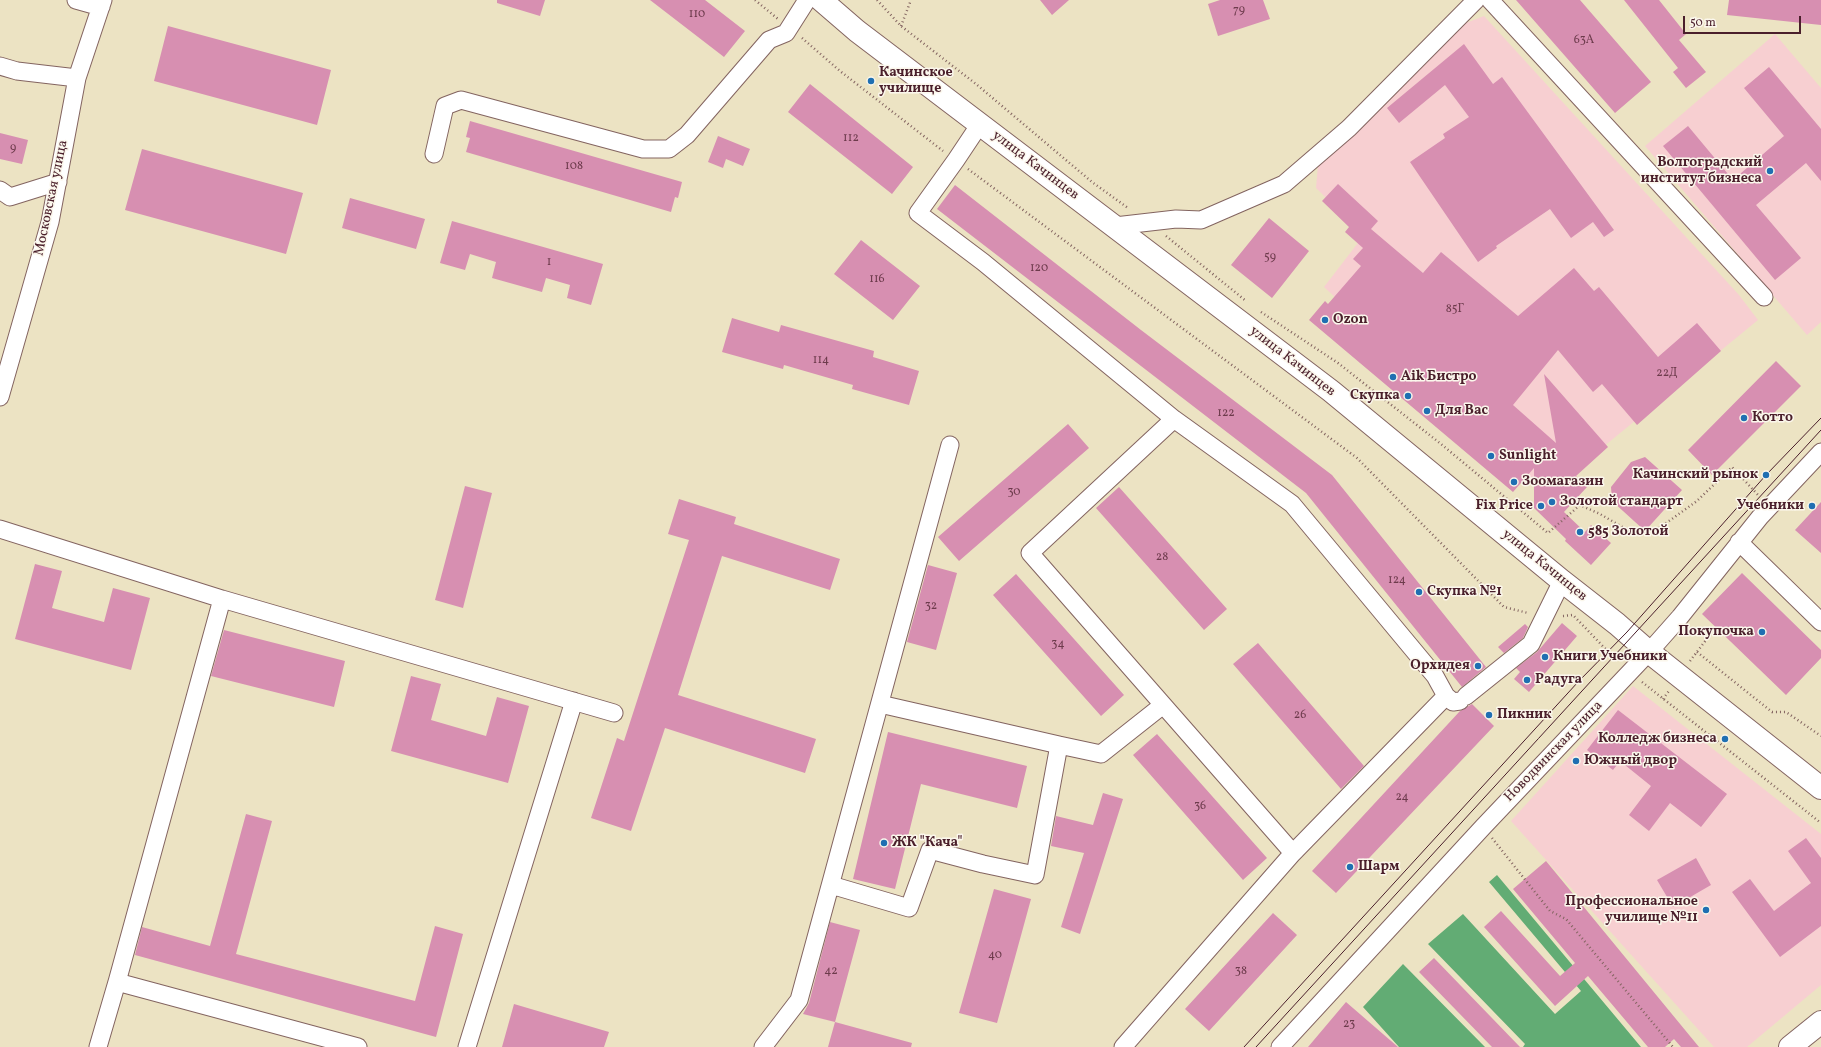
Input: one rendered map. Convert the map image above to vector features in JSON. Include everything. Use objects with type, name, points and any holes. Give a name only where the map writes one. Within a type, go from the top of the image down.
[{"type":"main road","points":[[821,0],[857,31]]},
{"type":"main road","name":"улица Качинцев","points":[[840,0],[857,31],[1331,391],[1562,581],[1617,624],[1649,652],[1821,788]]},
{"type":"main road","points":[[1790,1047],[1821,1022]]},
{"type":"street","points":[[76,0],[102,4]]},
{"type":"street","points":[[434,154],[445,106],[461,100],[643,150],[669,149],[687,135],[769,40],[786,33],[807,0]]},
{"type":"street","points":[[1490,0],[1764,298]]},
{"type":"street","points":[[1115,226],[1176,219],[1201,220],[1284,184],[1349,128],[1472,2]]},
{"type":"street","name":"Московская улица","points":[[0,397],[50,222],[77,78],[102,4]]},
{"type":"street","points":[[0,66],[17,71],[77,78]]},
{"type":"street","points":[[980,124],[918,213],[984,262],[1174,419],[1292,504],[1435,676],[1457,698]]},
{"type":"street","points":[[0,190],[10,197],[58,182]]},
{"type":"street","points":[[1174,419],[1030,553],[1293,853]]},
{"type":"street","points":[[763,1047],[799,1000],[950,445]]},
{"type":"street","name":"Новодвинская улица","points":[[1280,1047],[1483,827],[1649,652],[1680,617],[1769,506],[1821,452]]},
{"type":"street","points":[[0,529],[222,599],[614,713]]},
{"type":"street","points":[[1739,542],[1821,622]]},
{"type":"street","points":[[1123,1047],[1293,853],[1457,698],[1531,644],[1562,581]]},
{"type":"street","points":[[98,1047],[222,599]]},
{"type":"street","points":[[467,1047],[574,701]]},
{"type":"street","points":[[880,704],[1101,754],[1163,705]]},
{"type":"street","points":[[831,885],[909,908],[930,850],[983,864],[1035,875],[1059,745]]},
{"type":"street","points":[[117,982],[358,1047]]},
{"type":"path","points":[[755,0],[840,71],[956,160],[1357,458],[1504,607],[1544,617],[1572,615],[1607,652],[1630,672],[1821,823]]},
{"type":"path","points":[[877,0],[901,26],[976,84],[1092,182],[1148,222],[1251,305]]},
{"type":"path","points":[[901,26],[911,0]]},
{"type":"path","points":[[1257,310],[1338,363],[1441,444],[1548,534],[1580,506],[1600,514],[1631,532],[1655,531],[1697,501],[1732,467],[1769,506]]},
{"type":"path","points":[[1697,652],[1772,712],[1786,712],[1821,736]]},
{"type":"path","points":[[1483,827],[1550,911],[1566,919],[1673,1047]]},
{"type":"shaded area","points":[[1484,16],[1739,295],[1758,320],[1547,493],[1324,287],[1364,235],[1316,188],[1318,165],[1461,25]]},
{"type":"shaded area","points":[[1775,34],[1821,88],[1821,322],[1807,335],[1645,146]]},
{"type":"shaded area","name":"Профессиональное училище №11","points":[[1633,686],[1821,834],[1821,985],[1747,1047],[1714,1047],[1511,821]]},
{"type":"green space","points":[[1497,875],[1641,1047],[1523,1047],[1525,1044],[1428,944],[1463,914],[1555,1014],[1581,991],[1489,882]]},
{"type":"green space","points":[[1403,964],[1485,1047],[1399,1047],[1363,1007]]},
{"type":"building","points":[[497,0],[545,0],[540,16],[497,3]]},
{"type":"building","points":[[650,0],[705,0],[745,31],[724,57]]},
{"type":"building","points":[[1040,0],[1069,0],[1052,15]]},
{"type":"building","points":[[1220,0],[1263,0],[1270,19],[1218,36],[1208,4]]},
{"type":"building","points":[[1516,0],[1580,0],[1651,82],[1615,113]]},
{"type":"building","points":[[1624,0],[1659,0],[1686,34],[1679,40],[1706,72],[1686,88],[1673,72],[1678,68]]},
{"type":"building","points":[[1729,0],[1821,0],[1821,25],[1727,15]]},
{"type":"building","points":[[168,26],[331,70],[317,125],[154,81]]},
{"type":"building","points":[[1464,44],[1493,84],[1502,77],[1614,230],[1604,237],[1593,222],[1571,238],[1550,209],[1496,246],[1497,248],[1478,262],[1410,162],[1445,138],[1443,134],[1469,117],[1445,85],[1399,123],[1387,108]]},
{"type":"building","name":"Волгоградский институт бизнеса","points":[[1769,67],[1821,129],[1821,181],[1806,163],[1756,205],[1801,258],[1775,280],[1663,146],[1688,126],[1733,180],[1784,136],[1744,88]]},
{"type":"building","points":[[810,84],[913,167],[892,194],[788,112]]},
{"type":"building","points":[[470,121],[682,182],[678,198],[675,197],[671,212],[466,152],[470,138],[466,137]]},
{"type":"building","points":[[0,133],[28,140],[22,164],[0,159]]},
{"type":"building","points":[[718,136],[750,149],[743,166],[726,159],[723,168],[708,162]]},
{"type":"building","points":[[142,149],[303,193],[286,254],[125,210]]},
{"type":"building","points":[[1338,184],[1378,221],[1371,229],[1423,273],[1441,252],[1518,316],[1574,268],[1594,291],[1599,287],[1658,357],[1697,323],[1721,351],[1637,425],[1602,384],[1593,392],[1558,350],[1513,405],[1556,443],[1544,374],[1608,447],[1576,476],[1587,487],[1564,512],[1585,532],[1591,525],[1611,543],[1591,565],[1565,541],[1566,539],[1534,508],[1534,468],[1513,492],[1309,320],[1325,301],[1328,304],[1361,266],[1353,259],[1363,248],[1345,232],[1349,227],[1322,201]]},
{"type":"building","points":[[955,185],[1141,330],[1332,475],[1486,667],[1462,687],[1306,493],[937,209]]},
{"type":"building","points":[[350,198],[425,219],[416,249],[342,228]]},
{"type":"building","points":[[1269,218],[1309,251],[1272,298],[1231,265]]},
{"type":"building","points":[[452,221],[603,264],[591,305],[567,298],[570,285],[546,278],[542,292],[492,278],[496,262],[470,254],[465,270],[440,263]]},
{"type":"building","points":[[861,240],[920,286],[893,320],[834,274]]},
{"type":"building","points":[[732,318],[779,332],[781,325],[874,351],[873,357],[919,371],[909,405],[852,389],[853,385],[784,365],[783,369],[722,352]]},
{"type":"building","name":"Котто","points":[[1776,361],[1801,386],[1712,475],[1688,450]]},
{"type":"building","points":[[1068,424],[1089,448],[959,561],[938,537]]},
{"type":"building","points":[[1645,457],[1682,490],[1645,531],[1612,501],[1611,487],[1631,462]]},
{"type":"building","points":[[465,486],[492,493],[463,608],[435,600]]},
{"type":"building","points":[[1119,487],[1227,609],[1204,630],[1096,508]]},
{"type":"building","points":[[679,499],[736,517],[734,524],[840,559],[830,590],[722,556],[678,695],[816,739],[805,773],[665,728],[631,831],[591,818],[617,738],[624,741],[689,540],[668,534]]},
{"type":"building","points":[[1821,502],[1821,553],[1795,530]]},
{"type":"building","points":[[35,564],[62,571],[52,608],[104,622],[113,588],[150,598],[131,670],[15,639]]},
{"type":"building","points":[[928,565],[957,573],[936,650],[907,642]]},
{"type":"building","name":"Покупочка","points":[[1742,573],[1821,650],[1821,658],[1786,695],[1702,614]]},
{"type":"building","points":[[1016,574],[1124,695],[1101,716],[993,595]]},
{"type":"building","name":"Книги Учебники","points":[[1562,623],[1577,636],[1529,692],[1514,679],[1520,672],[1516,668],[1537,652]]},
{"type":"building","points":[[1525,624],[1528,627],[1523,638],[1504,653],[1498,647]]},
{"type":"building","points":[[224,630],[345,661],[334,707],[211,676]]},
{"type":"building","points":[[1258,643],[1364,766],[1341,789],[1233,664]]},
{"type":"building","points":[[411,676],[441,684],[431,720],[486,736],[497,697],[529,706],[508,783],[391,751]]},
{"type":"building","points":[[1472,704],[1494,726],[1336,893],[1312,871],[1460,711]]},
{"type":"building","points":[[1618,710],[1727,794],[1701,827],[1670,803],[1649,831],[1629,815],[1651,786],[1620,761],[1613,770],[1587,750]]},
{"type":"building","name":"ЖК \"Кача\"","points":[[888,732],[1027,766],[1017,808],[921,784],[895,889],[853,879]]},
{"type":"building","points":[[1157,734],[1267,858],[1243,880],[1133,755]]},
{"type":"building","points":[[1103,793],[1123,799],[1080,934],[1061,927],[1084,853],[1051,846],[1056,816],[1093,825]]},
{"type":"building","points":[[246,814],[272,821],[236,954],[415,1001],[435,926],[463,934],[436,1037],[135,955],[142,927],[210,946]]},
{"type":"building","points":[[1806,838],[1821,858],[1821,926],[1780,957],[1732,892],[1750,879],[1774,911],[1811,883],[1788,851]]},
{"type":"building","points":[[1696,858],[1711,885],[1673,907],[1657,880]]},
{"type":"building","points":[[1546,861],[1699,1047],[1681,1047],[1674,1039],[1665,1047],[1648,1047],[1588,976],[1555,1006],[1484,927],[1501,911],[1560,976],[1575,963],[1513,889]]},
{"type":"building","points":[[994,889],[1031,899],[997,1023],[959,1013]]},
{"type":"building","points":[[1273,913],[1297,935],[1209,1031],[1185,1009]]},
{"type":"building","points":[[830,922],[860,930],[835,1022],[803,1014],[809,1003]]},
{"type":"building","points":[[1434,958],[1520,1047],[1492,1047],[1419,972]]},
{"type":"building","points":[[1346,1002],[1398,1047],[1308,1047]]},
{"type":"building","points":[[514,1004],[609,1032],[604,1047],[502,1047]]},
{"type":"building","points":[[835,1022],[912,1043],[911,1047],[828,1047]]},
{"type":"tram line","points":[[1244,1047],[1578,682],[1627,632],[1766,475],[1821,418]]},
{"type":"tram line","points":[[1256,1047],[1821,430]]},
{"type":"place","name":"Качинское училище","points":[[871,81]]},
{"type":"place","name":"Волгоградский институт бизнеса","points":[[1770,171]]},
{"type":"place","name":"Ozon","points":[[1325,320]]},
{"type":"place","name":"Aik Бистро","points":[[1393,377]]},
{"type":"place","name":"Скупка","points":[[1408,396]]},
{"type":"place","name":"Для Вас","points":[[1427,411]]},
{"type":"place","name":"Котто","points":[[1744,418]]},
{"type":"place","name":"Sunlight","points":[[1491,456]]},
{"type":"place","name":"Качинский рынок","points":[[1766,475]]},
{"type":"place","name":"Зоомагазин","points":[[1514,482]]},
{"type":"place","name":"Золотой стандарт","points":[[1552,502]]},
{"type":"place","name":"Fix Price","points":[[1541,506]]},
{"type":"place","name":"Учебники","points":[[1812,506]]},
{"type":"place","name":"585 Золотой","points":[[1580,532]]},
{"type":"place","name":"Скупка №1","points":[[1419,592]]},
{"type":"place","name":"Покупочка","points":[[1762,632]]},
{"type":"place","name":"Книги Учебники","points":[[1545,657]]},
{"type":"place","name":"Орхидея","points":[[1478,666]]},
{"type":"place","name":"Радуга","points":[[1527,680]]},
{"type":"place","name":"Пикник","points":[[1489,715]]},
{"type":"place","name":"Колледж бизнеса","points":[[1725,739]]},
{"type":"place","name":"Южный двор","points":[[1576,761]]},
{"type":"place","name":"ЖК \"Кача\"","points":[[884,843]]},
{"type":"place","name":"Шарм","points":[[1350,867]]},
{"type":"place","name":"Профессиональное училище №11","points":[[1706,910]]}]
